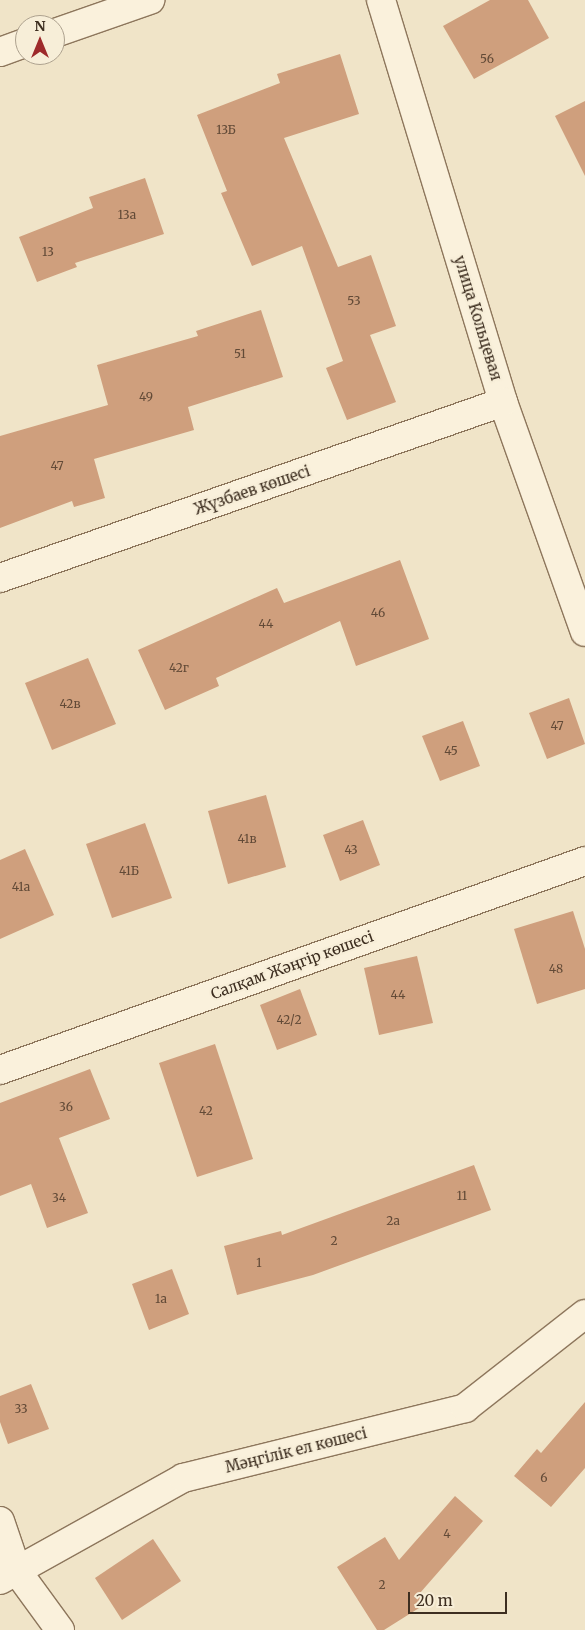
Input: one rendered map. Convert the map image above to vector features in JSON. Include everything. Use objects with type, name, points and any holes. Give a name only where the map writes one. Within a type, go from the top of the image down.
[{"type":"street","points":[[65,30],[150,0]]},
{"type":"street","name":"улица Кольцевая","points":[[381,0],[503,402],[585,632]]},
{"type":"street","points":[[0,52],[15,47]]},
{"type":"street","name":"Жүзбаев көшесі","points":[[0,578],[503,402]]},
{"type":"street","name":"Салқам Жәңгір көшесі","points":[[0,1070],[585,860]]},
{"type":"street","name":"Мәңгілік ел көшесі","points":[[9,1575],[183,1478],[465,1408],[585,1314]]},
{"type":"street","points":[[0,1520],[9,1575],[60,1630]]},
{"type":"building","points":[[490,0],[528,0],[549,38],[474,79],[443,26]]},
{"type":"building","points":[[340,54],[359,114],[284,138],[338,267],[371,255],[396,326],[370,335],[396,402],[347,420],[326,368],[343,361],[302,246],[252,266],[221,193],[227,191],[197,115],[280,83],[277,74]]},
{"type":"building","points":[[585,101],[585,176],[555,116]]},
{"type":"building","points":[[145,178],[164,234],[75,263],[77,267],[37,282],[19,237],[93,208],[89,197]]},
{"type":"building","points":[[261,310],[283,377],[188,407],[194,430],[94,459],[105,498],[74,507],[72,501],[0,528],[0,436],[108,405],[97,365],[198,336],[196,331]]},
{"type":"building","points":[[400,560],[429,639],[356,666],[340,621],[216,678],[219,686],[165,710],[138,650],[277,588],[284,603]]},
{"type":"building","points":[[88,658],[116,724],[52,750],[25,683]]},
{"type":"building","points":[[569,698],[585,744],[547,759],[529,713]]},
{"type":"building","points":[[463,721],[480,766],[440,781],[422,736]]},
{"type":"building","points":[[266,795],[286,867],[228,884],[208,811]]},
{"type":"building","points":[[363,820],[380,865],[340,881],[323,835]]},
{"type":"building","points":[[145,823],[172,898],[112,918],[86,844]]},
{"type":"building","points":[[25,849],[54,915],[0,939],[0,860]]},
{"type":"building","points":[[573,911],[585,949],[585,989],[537,1004],[514,929]]},
{"type":"building","points":[[417,956],[433,1023],[379,1035],[364,968]]},
{"type":"building","points":[[300,989],[317,1035],[277,1050],[260,1005]]},
{"type":"building","points":[[215,1044],[253,1159],[197,1177],[159,1063]]},
{"type":"building","points":[[90,1069],[110,1119],[59,1138],[88,1213],[47,1228],[31,1184],[0,1196],[0,1103]]},
{"type":"building","points":[[474,1165],[491,1210],[313,1275],[237,1295],[224,1246],[281,1231],[282,1235]]},
{"type":"building","points":[[172,1269],[189,1314],[149,1330],[132,1284]]},
{"type":"building","points":[[31,1384],[49,1429],[8,1444],[0,1422],[0,1396]]},
{"type":"building","points":[[585,1402],[585,1468],[551,1507],[514,1476],[537,1449],[541,1453]]},
{"type":"building","points":[[455,1496],[483,1521],[420,1593],[427,1603],[384,1630],[377,1630],[337,1567],[385,1537],[399,1560]]},
{"type":"building","points":[[153,1539],[181,1581],[122,1620],[95,1578]]}]
